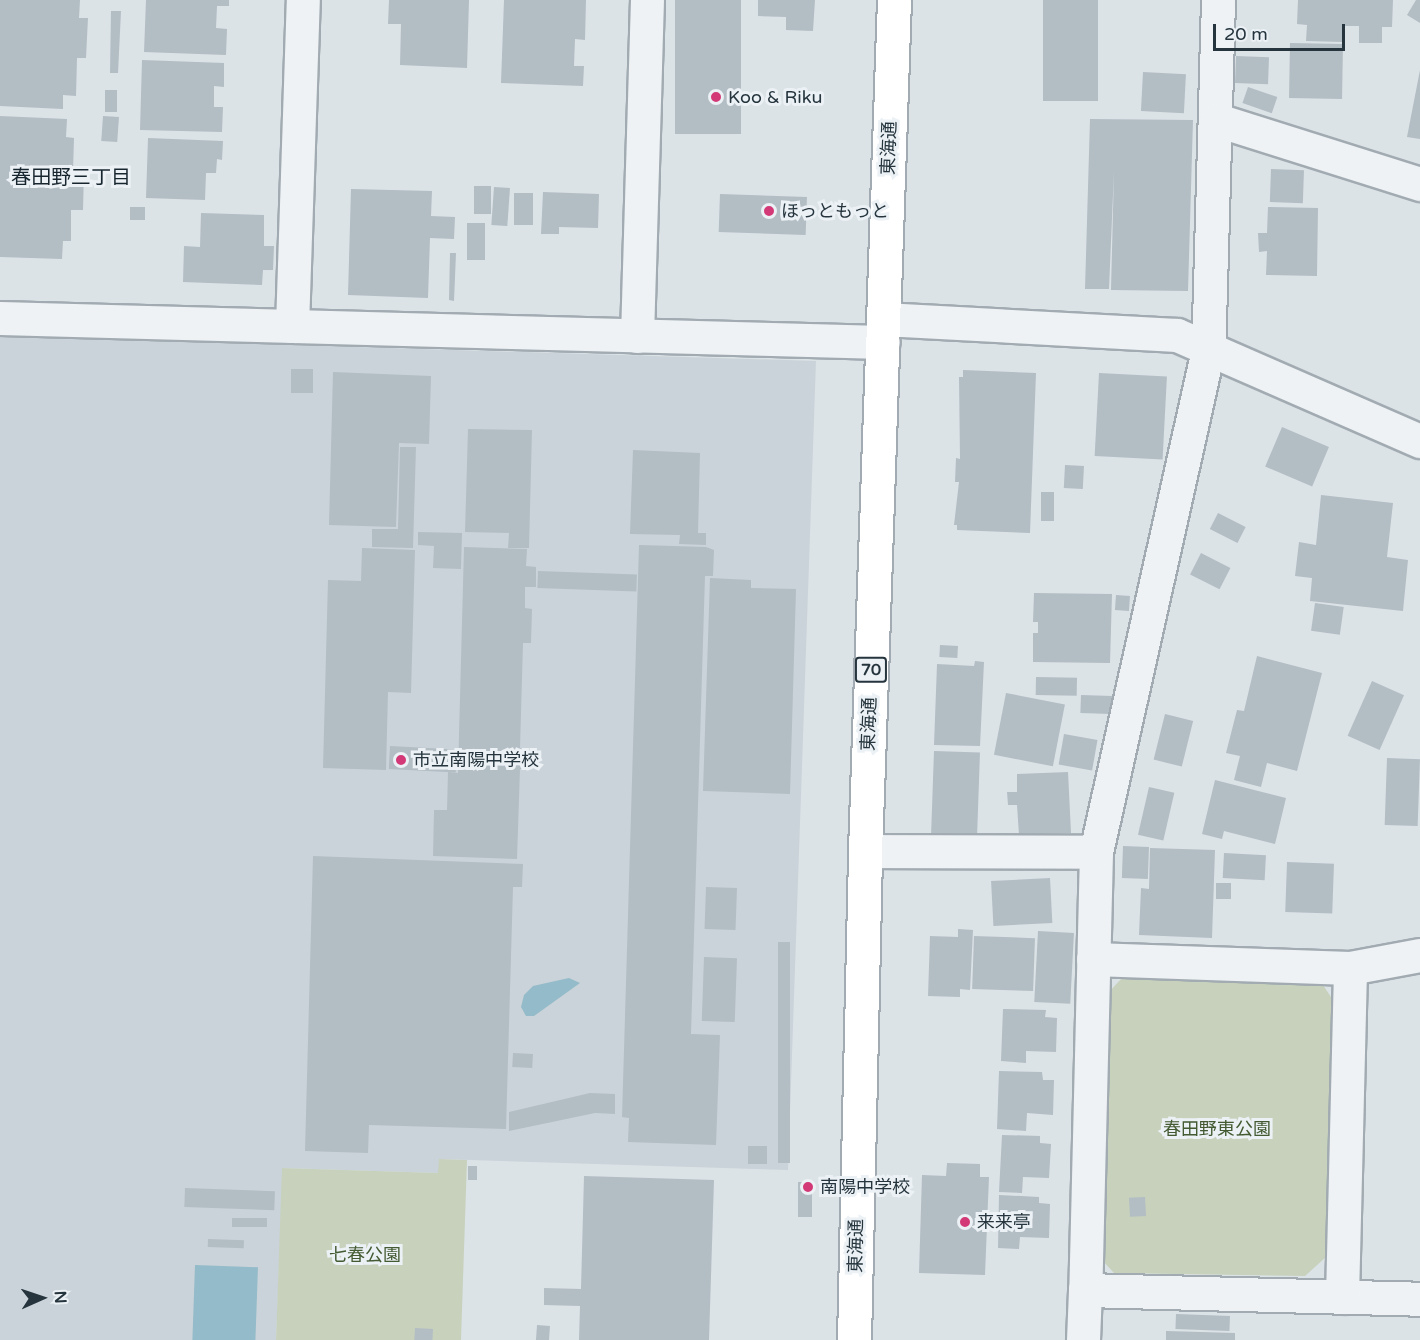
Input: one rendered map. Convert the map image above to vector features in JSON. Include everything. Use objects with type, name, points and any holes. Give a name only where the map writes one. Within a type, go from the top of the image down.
[{"type":"main road","name":"東海通","points":[[854,1340],[865,851],[894,0]]},
{"type":"street","points":[[292,326],[303,0]]},
{"type":"street","points":[[637,336],[647,0]]},
{"type":"street","points":[[1083,1340],[1096,852],[1208,350],[1217,120],[1218,0]]},
{"type":"street","points":[[1217,120],[1420,184]]},
{"type":"street","points":[[0,318],[637,336],[883,331],[1177,335],[1420,441]]},
{"type":"street","points":[[865,851],[1096,852]]},
{"type":"street","points":[[1094,959],[1350,968],[1420,955]]},
{"type":"street","points":[[1342,1297],[1350,968]]},
{"type":"street","points":[[1085,1290],[1420,1299]]},
{"type":"shaded area","name":"市立南陽中学校","points":[[0,336],[816,361],[788,1170],[440,1159],[439,1173],[283,1168],[276,1340],[0,1340]]},
{"type":"green space","name":"春田野東公園","points":[[1122,978],[1323,985],[1333,1000],[1326,1257],[1305,1276],[1114,1273],[1102,1260],[1108,993]]},
{"type":"green space","name":"七春公園","points":[[439,1159],[467,1160],[461,1340],[276,1340],[282,1168],[438,1173]]},
{"type":"water","points":[[569,978],[580,983],[534,1016],[526,1016],[521,1007],[524,995],[533,986]]},
{"type":"water","points":[[195,1265],[258,1267],[255,1340],[192,1340]]},
{"type":"building","points":[[0,0],[80,0],[79,18],[88,18],[86,58],[77,58],[76,96],[63,95],[63,109],[0,106]]},
{"type":"building","points":[[146,0],[229,0],[229,6],[217,6],[216,28],[227,29],[226,55],[144,52]]},
{"type":"building","points":[[389,0],[469,0],[467,68],[400,65],[401,24],[388,24]]},
{"type":"building","points":[[504,0],[586,0],[585,40],[575,39],[574,66],[584,66],[583,86],[501,83]]},
{"type":"building","points":[[675,0],[741,0],[741,134],[675,134]]},
{"type":"building","points":[[758,0],[815,0],[813,31],[786,30],[786,17],[758,16]]},
{"type":"building","points":[[1043,0],[1098,0],[1098,101],[1043,101]]},
{"type":"building","points":[[1298,0],[1393,0],[1392,27],[1382,27],[1382,43],[1359,43],[1359,26],[1344,26],[1343,42],[1306,41],[1307,25],[1297,24]]},
{"type":"building","points":[[1416,0],[1420,0],[1420,23],[1407,15]]},
{"type":"building","points":[[111,11],[121,11],[118,73],[110,73]]},
{"type":"building","points":[[1290,43],[1343,44],[1342,99],[1289,98]]},
{"type":"building","points":[[1236,56],[1269,57],[1268,84],[1235,83]]},
{"type":"building","points":[[142,60],[224,63],[224,87],[214,86],[214,107],[223,107],[222,132],[140,130]]},
{"type":"building","points":[[1420,70],[1420,139],[1407,137]]},
{"type":"building","points":[[1143,72],[1186,74],[1184,113],[1141,111]]},
{"type":"building","points":[[1248,87],[1277,97],[1272,113],[1242,103]]},
{"type":"building","points":[[105,90],[117,90],[117,112],[105,112]]},
{"type":"building","points":[[0,116],[67,119],[66,137],[74,138],[73,171],[84,171],[83,210],[71,210],[71,241],[63,241],[62,259],[0,257]]},
{"type":"building","points":[[103,116],[119,117],[117,142],[101,141]]},
{"type":"building","points":[[1090,119],[1193,120],[1188,291],[1111,290],[1114,171],[1109,289],[1085,289]]},
{"type":"building","points":[[148,138],[223,141],[222,160],[217,159],[216,173],[206,173],[205,200],[146,198]]},
{"type":"building","points":[[1271,169],[1304,170],[1303,203],[1270,202]]},
{"type":"building","points":[[474,186],[491,186],[491,214],[474,214]]},
{"type":"building","points":[[494,187],[510,188],[507,226],[491,225]]},
{"type":"building","points":[[351,189],[432,191],[431,216],[455,217],[454,239],[430,238],[428,298],[348,295]]},
{"type":"building","points":[[543,192],[599,194],[598,228],[559,227],[559,234],[541,234]]},
{"type":"building","points":[[514,193],[533,193],[533,225],[514,225]]},
{"type":"building","points":[[720,194],[807,197],[806,235],[719,232]]},
{"type":"building","points":[[130,207],[145,207],[145,220],[130,220]]},
{"type":"building","points":[[1268,207],[1318,208],[1317,276],[1266,275],[1267,251],[1259,252],[1258,233],[1267,233]]},
{"type":"building","points":[[201,213],[264,215],[264,246],[274,246],[273,270],[263,270],[262,285],[183,282],[184,246],[200,247]]},
{"type":"building","points":[[467,223],[485,223],[485,260],[467,260]]},
{"type":"building","points":[[450,253],[456,253],[454,301],[449,300]]},
{"type":"building","points":[[291,369],[313,369],[313,393],[291,393]]},
{"type":"building","points":[[963,370],[1036,373],[1030,533],[957,530],[957,525],[954,525],[959,482],[955,482],[956,458],[960,459],[959,377],[963,377]]},
{"type":"building","points":[[333,372],[431,376],[429,444],[399,443],[396,527],[329,525]]},
{"type":"building","points":[[1099,373],[1167,377],[1163,459],[1095,456]]},
{"type":"building","points":[[1282,427],[1329,447],[1312,487],[1265,467]]},
{"type":"building","points":[[468,429],[532,430],[529,548],[508,548],[509,533],[465,532]]},
{"type":"building","points":[[400,447],[416,447],[413,548],[372,547],[372,529],[398,529]]},
{"type":"building","points":[[633,450],[700,453],[698,533],[706,533],[706,545],[679,544],[680,535],[630,534]]},
{"type":"building","points":[[1065,465],[1084,466],[1083,489],[1064,488]]},
{"type":"building","points":[[1041,492],[1054,492],[1054,521],[1041,521]]},
{"type":"building","points":[[1321,495],[1393,503],[1387,557],[1408,560],[1403,611],[1310,601],[1312,578],[1295,576],[1299,542],[1316,545]]},
{"type":"building","points":[[1218,513],[1246,527],[1237,543],[1210,529]]},
{"type":"building","points":[[418,532],[462,533],[461,569],[433,568],[434,546],[418,545]]},
{"type":"building","points":[[639,545],[706,547],[714,550],[713,576],[705,576],[691,1034],[720,1035],[716,1145],[628,1142],[629,1118],[622,1117]]},
{"type":"building","points":[[464,547],[527,549],[526,566],[536,567],[536,587],[525,587],[525,608],[532,609],[531,643],[523,643],[520,748],[528,748],[528,769],[520,769],[517,859],[433,856],[434,810],[447,810],[448,772],[458,773]]},
{"type":"building","points":[[362,548],[415,550],[411,693],[388,692],[386,770],[323,768],[328,580],[361,581]]},
{"type":"building","points":[[1201,553],[1230,568],[1220,589],[1190,574]]},
{"type":"building","points":[[538,571],[637,574],[636,591],[537,588]]},
{"type":"building","points":[[710,578],[751,580],[751,588],[796,589],[790,794],[703,791]]},
{"type":"building","points":[[1034,593],[1112,594],[1110,663],[1033,662],[1033,633],[1038,633],[1038,622],[1033,622]]},
{"type":"building","points":[[1116,595],[1130,596],[1129,611],[1115,610]]},
{"type":"building","points":[[1315,603],[1344,607],[1340,635],[1311,631]]},
{"type":"building","points":[[940,645],[958,646],[957,658],[939,657]]},
{"type":"building","points":[[1257,656],[1322,673],[1297,771],[1267,763],[1261,787],[1234,780],[1240,756],[1226,753],[1237,710],[1244,711]]},
{"type":"building","points":[[975,661],[984,662],[980,746],[934,745],[937,664],[974,666]]},
{"type":"building","points":[[1036,677],[1077,678],[1077,696],[1036,695]]},
{"type":"building","points":[[1372,681],[1404,695],[1380,750],[1348,736]]},
{"type":"building","points":[[1006,693],[1065,704],[1053,766],[994,755]]},
{"type":"building","points":[[1081,695],[1112,696],[1111,714],[1080,713]]},
{"type":"building","points":[[1165,714],[1193,721],[1182,767],[1154,760]]},
{"type":"building","points":[[1064,734],[1097,740],[1092,770],[1059,765]]},
{"type":"building","points":[[390,746],[457,750],[456,772],[389,769]]},
{"type":"building","points":[[934,751],[980,753],[977,835],[931,833]]},
{"type":"building","points":[[1387,758],[1420,759],[1418,826],[1385,825]]},
{"type":"building","points":[[1068,772],[1071,833],[1019,835],[1017,805],[1008,805],[1007,792],[1017,792],[1017,774]]},
{"type":"building","points":[[1215,780],[1286,798],[1275,844],[1224,831],[1222,839],[1202,834]]},
{"type":"building","points":[[1149,787],[1174,793],[1163,841],[1138,835]]},
{"type":"building","points":[[1123,846],[1149,847],[1148,879],[1122,878]]},
{"type":"building","points":[[1150,848],[1215,850],[1212,938],[1139,935],[1141,888],[1149,889]]},
{"type":"building","points":[[1224,853],[1266,855],[1265,880],[1223,878]]},
{"type":"building","points":[[313,856],[523,864],[522,887],[513,887],[506,1129],[369,1125],[368,1153],[305,1151]]},
{"type":"building","points":[[1287,862],[1334,864],[1332,914],[1285,912]]},
{"type":"building","points":[[1050,878],[1052,923],[993,926],[991,881]]},
{"type":"building","points":[[1216,883],[1231,883],[1231,899],[1216,899]]},
{"type":"building","points":[[706,887],[737,888],[736,930],[705,929]]},
{"type":"building","points":[[958,929],[973,930],[970,990],[960,989],[960,997],[928,996],[930,936],[958,937]]},
{"type":"building","points":[[1038,931],[1074,933],[1070,1004],[1034,1002]]},
{"type":"building","points":[[974,936],[1035,938],[1033,991],[972,989]]},
{"type":"building","points":[[778,942],[790,942],[790,1163],[778,1163]]},
{"type":"building","points":[[704,957],[737,958],[735,1022],[702,1021]]},
{"type":"building","points":[[1003,1009],[1046,1010],[1045,1017],[1057,1018],[1056,1052],[1026,1051],[1026,1063],[1001,1061]]},
{"type":"building","points":[[513,1053],[533,1054],[532,1068],[512,1067]]},
{"type":"building","points":[[999,1071],[1042,1072],[1043,1080],[1054,1080],[1053,1115],[1027,1113],[1026,1131],[997,1129]]},
{"type":"building","points":[[590,1093],[615,1094],[615,1114],[595,1113],[509,1131],[509,1112]]},
{"type":"building","points":[[1002,1135],[1040,1136],[1040,1143],[1051,1144],[1049,1178],[1023,1177],[1022,1193],[999,1192]]},
{"type":"building","points":[[748,1146],[767,1146],[767,1164],[748,1164]]},
{"type":"building","points":[[947,1163],[980,1164],[980,1177],[989,1177],[985,1275],[919,1273],[922,1175],[946,1176]]},
{"type":"building","points":[[468,1166],[477,1166],[477,1180],[468,1180]]},
{"type":"building","points":[[584,1176],[714,1180],[709,1340],[579,1340],[580,1306],[544,1305],[544,1288],[581,1289]]},
{"type":"building","points":[[798,1182],[812,1182],[812,1217],[798,1217]]},
{"type":"building","points":[[185,1188],[275,1191],[274,1210],[184,1207]]},
{"type":"building","points":[[999,1195],[1039,1197],[1039,1203],[1050,1204],[1049,1238],[1020,1237],[1019,1249],[998,1248]]},
{"type":"building","points":[[1145,1197],[1146,1216],[1130,1217],[1129,1198]]},
{"type":"building","points":[[232,1218],[267,1218],[267,1227],[232,1227]]},
{"type":"building","points":[[208,1239],[244,1240],[244,1248],[208,1247]]},
{"type":"building","points":[[1176,1314],[1230,1316],[1229,1331],[1175,1329]]},
{"type":"building","points":[[537,1325],[550,1326],[549,1340],[536,1340]]},
{"type":"building","points":[[415,1328],[433,1329],[432,1340],[414,1340]]},
{"type":"building","points":[[1166,1331],[1235,1333],[1235,1340],[1166,1340]]},
{"type":"place","name":"Koo & Riku","points":[[716,97]]},
{"type":"place","name":"ほっともっと","points":[[769,211]]},
{"type":"place","name":"市立南陽中学校","points":[[401,760]]},
{"type":"place","name":"南陽中学校","points":[[808,1187]]},
{"type":"place","name":"来来亭","points":[[965,1222]]},
{"type":"district","name":"春田野三丁目","points":[[71,178]]}]
